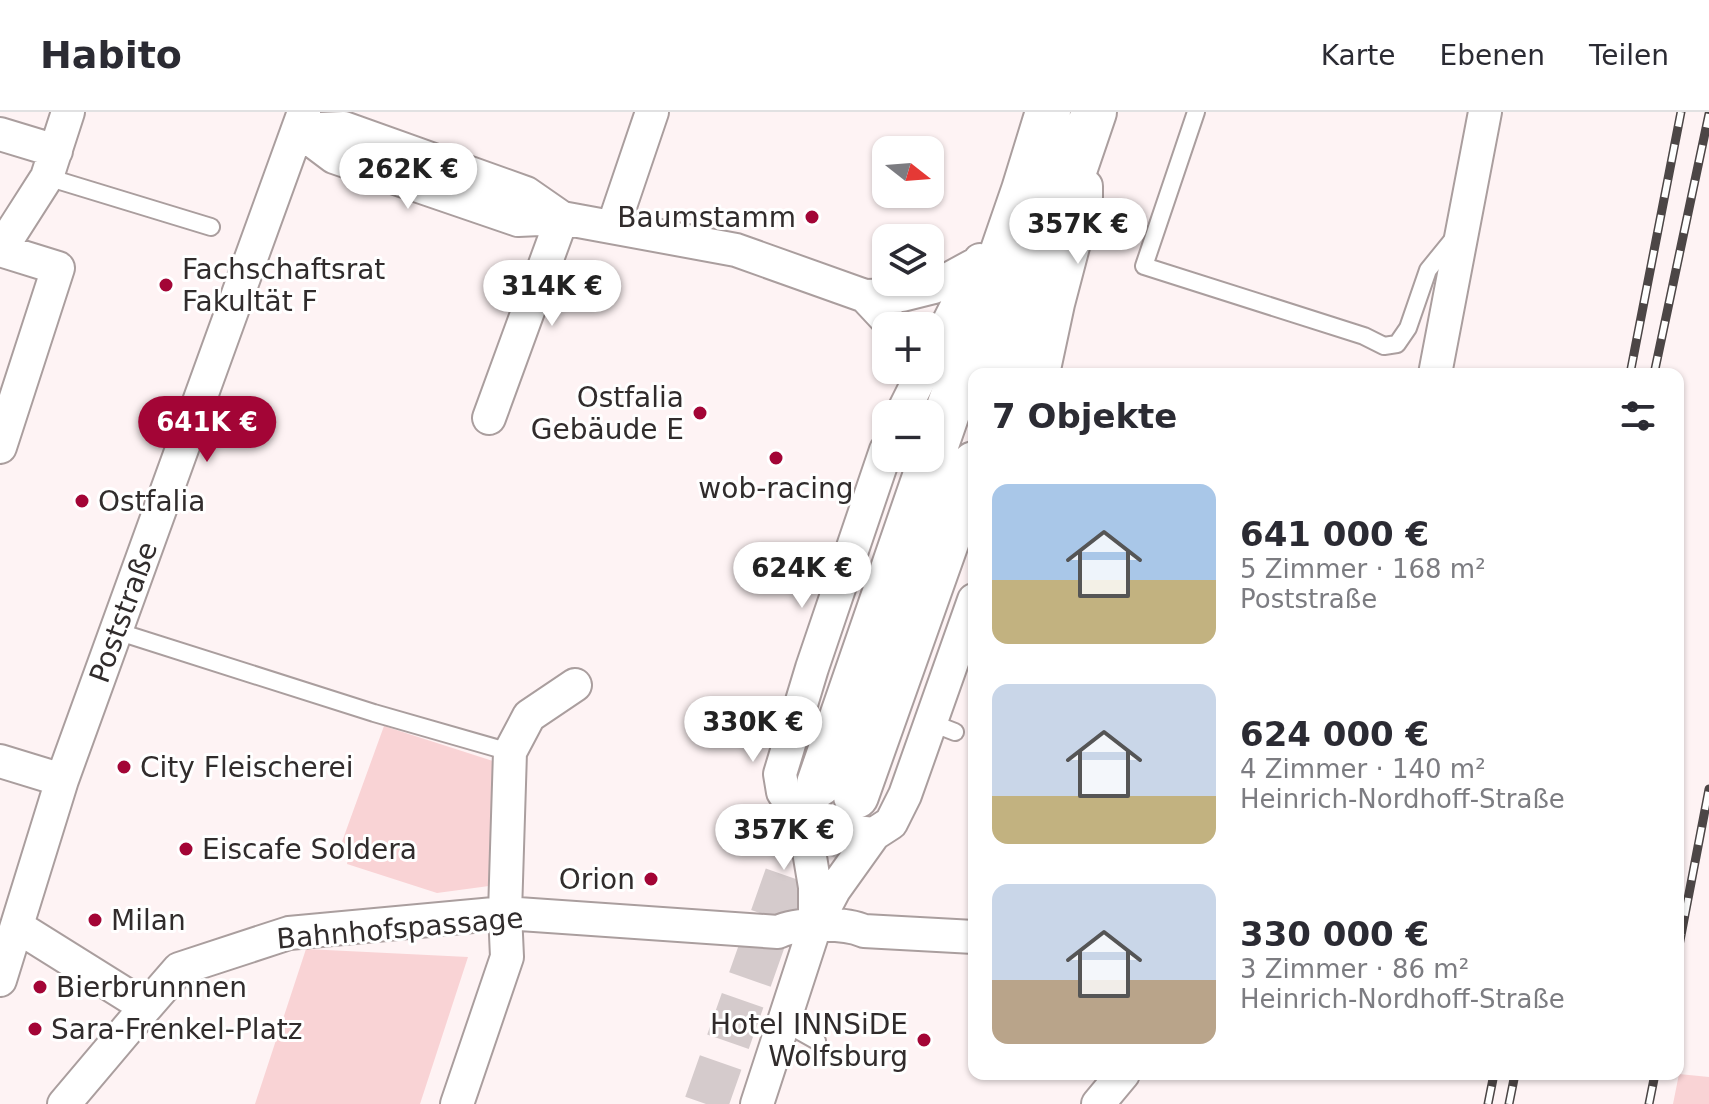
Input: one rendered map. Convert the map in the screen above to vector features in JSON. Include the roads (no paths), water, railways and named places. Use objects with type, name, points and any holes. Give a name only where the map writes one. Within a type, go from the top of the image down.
[{"type":"main road","points":[[971,368],[1048,112]]},
{"type":"main road","points":[[1007,368],[1090,124]]},
{"type":"main road","points":[[840,811],[968,379]]},
{"type":"main road","points":[[840,811],[968,480]]},
{"type":"street","points":[[0,447],[58,268],[0,250],[52,164],[68,112]]},
{"type":"street","points":[[613,227],[652,112]]},
{"type":"street","points":[[1436,368],[1485,112]]},
{"type":"street","points":[[301,121],[334,157],[518,220],[562,218],[736,250],[865,296],[902,295],[934,287],[978,263]]},
{"type":"street","name":"Poststraße","points":[[0,980],[62,780],[301,121]]},
{"type":"street","points":[[1044,368],[1086,197],[1090,124]]},
{"type":"street","points":[[0,134],[52,164]]},
{"type":"street","points":[[944,331],[978,263],[1024,190]]},
{"type":"street","points":[[489,418],[562,218]]},
{"type":"street","points":[[865,296],[880,312]]},
{"type":"street","points":[[879,472],[784,753],[780,774],[783,792],[840,811],[891,823],[943,728],[968,625]]},
{"type":"street","points":[[457,1104],[507,957],[505,913],[510,752],[529,716],[575,685]]},
{"type":"street","points":[[0,761],[62,780]]},
{"type":"street","points":[[815,926],[815,887],[809,851],[840,811]]},
{"type":"street","points":[[757,1104],[815,926],[834,890],[840,811]]},
{"type":"street","name":"Bahnhofspassage","points":[[146,1007],[179,969],[289,933],[505,913],[778,932],[790,926],[854,926],[864,931],[968,937]]},
{"type":"street","points":[[18,927],[146,1007],[64,1104]]},
{"type":"street","points":[[1098,1104],[1118,1080]]},
{"type":"lane","points":[[1196,112],[1144,266],[1364,336],[1384,346],[1397,344],[1408,328],[1428,270],[1463,226]]},
{"type":"lane","points":[[52,164],[211,227]]},
{"type":"lane","points":[[116,631],[374,713],[510,752]]},
{"type":"lane","points":[[785,1023],[817,1041]]},
{"type":"tunnel","points":[[813,920],[856,796]]},
{"type":"tunnel","points":[[706,1104],[814,798]]},
{"type":"railway","points":[[1631,368],[1681,112]]},
{"type":"railway","points":[[1655,368],[1709,114]]},
{"type":"railway","points":[[1684,920],[1709,789]]},
{"type":"railway","points":[[1488,1104],[1493,1080]]},
{"type":"railway","points":[[1509,1104],[1514,1080]]},
{"type":"railway","points":[[1649,1104],[1654,1080]]},
{"type":"place","name":"Baumstamm","points":[[812,217]]},
{"type":"place","name":"Fachschaftsrat Fakultät F","points":[[166,285]]},
{"type":"place","name":"Ostfalia Gebäude E","points":[[700,413]]},
{"type":"place","name":"wob-racing","points":[[776,458]]},
{"type":"place","name":"Ostfalia","points":[[82,501]]},
{"type":"place","name":"City Fleischerei","points":[[124,767]]},
{"type":"place","name":"Eiscafe Soldera","points":[[186,849]]},
{"type":"place","name":"Orion","points":[[651,879]]},
{"type":"place","name":"Milan","points":[[95,920]]},
{"type":"place","name":"Bierbrunnnen","points":[[40,987]]},
{"type":"place","name":"Sara-Frenkel-Platz","points":[[35,1029]]},
{"type":"place","name":"Hotel INNSiDE Wolfsburg","points":[[924,1040]]}]
